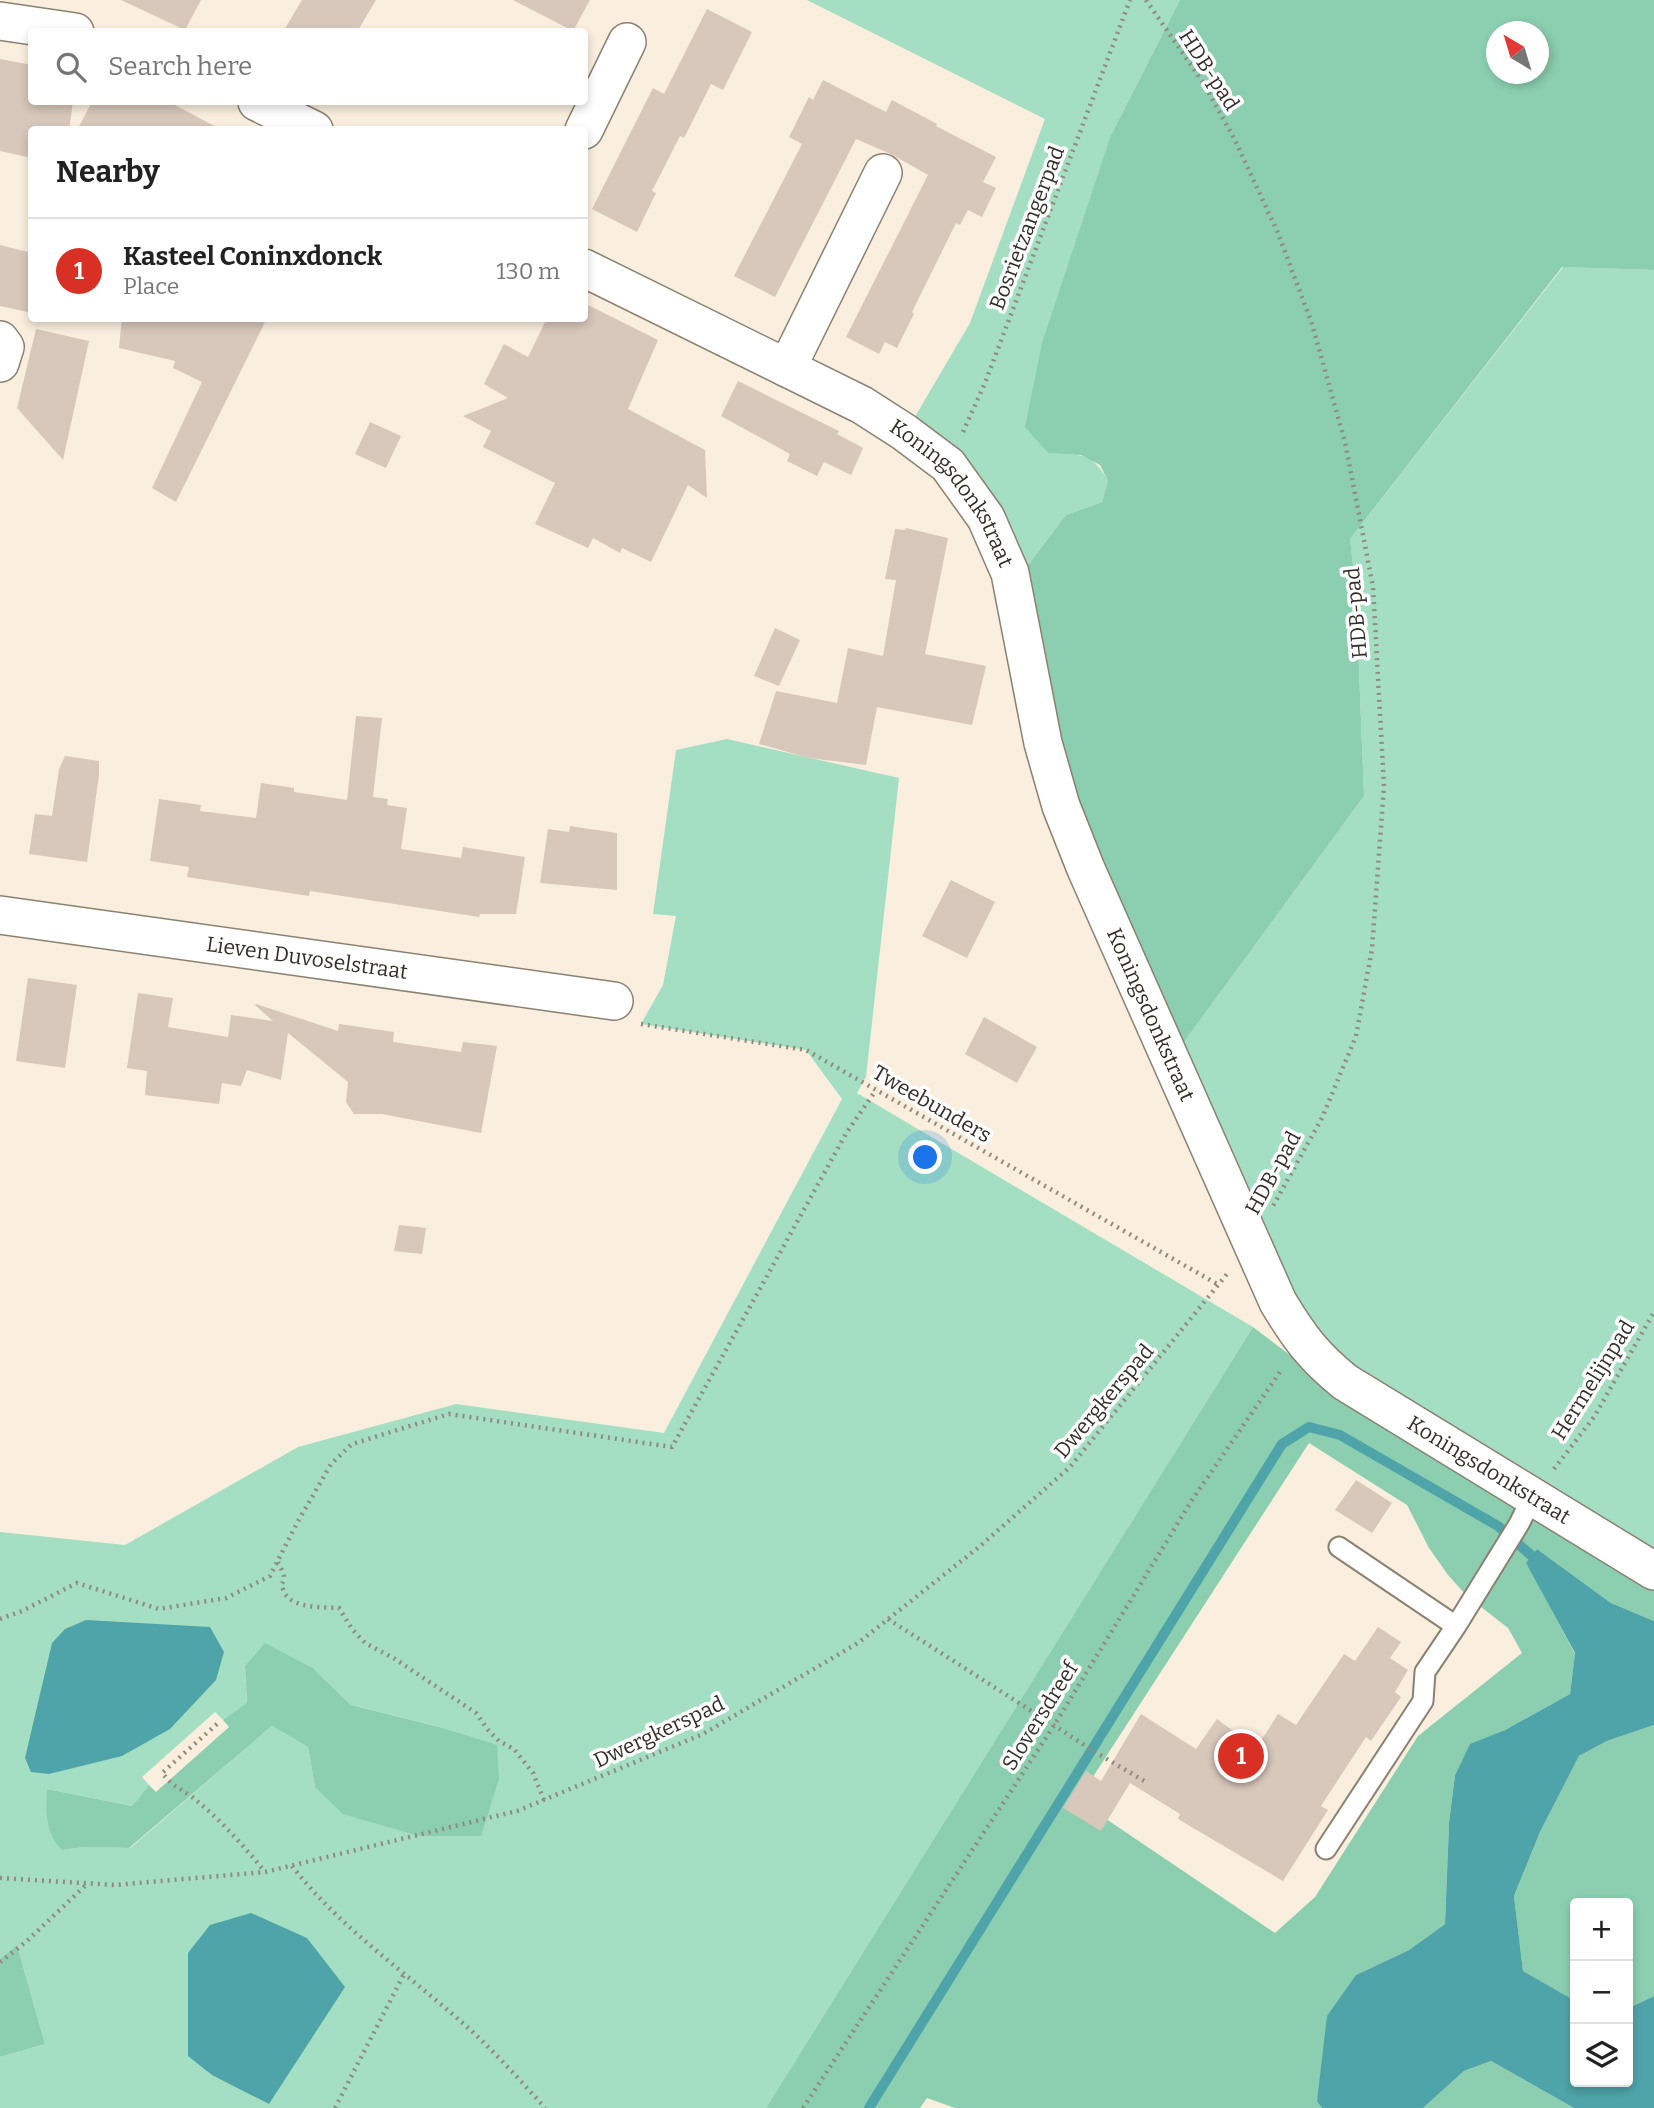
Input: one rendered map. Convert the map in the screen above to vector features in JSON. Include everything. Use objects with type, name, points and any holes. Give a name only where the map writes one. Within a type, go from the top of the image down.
[{"type":"street","points":[[0,21],[48,28]]},
{"type":"street","points":[[586,126],[627,42]]},
{"type":"street","points":[[263,105],[306,126]]},
{"type":"street","points":[[787,368],[883,173]]},
{"type":"street","name":"Koningsdonkstraat","points":[[588,270],[862,405],[948,465],[986,518],[1010,573],[1044,743],[1060,806],[1278,1302],[1301,1339],[1320,1362],[1345,1382],[1525,1511],[1654,1571]]},
{"type":"street","points":[[0,340],[5,347],[0,363]]},
{"type":"street","name":"Lieven Duvoselstraat","points":[[0,915],[614,1001]]},
{"type":"lane","points":[[1326,1849],[1423,1701],[1425,1672],[1525,1511]]},
{"type":"lane","points":[[1339,1547],[1456,1626]]},
{"type":"path","name":"Bosrietzangerpad","points":[[948,465],[985,383],[1130,0]]},
{"type":"path","name":"HDB-pad","points":[[1146,0],[1208,93],[1234,138],[1278,233],[1312,324],[1341,429],[1373,587],[1384,786],[1370,961],[1356,1036],[1322,1118],[1252,1244]]},
{"type":"path","name":"Tweebunders","points":[[614,1001],[641,1024],[806,1050],[1219,1285]]},
{"type":"path","points":[[0,1619],[77,1583],[159,1609],[226,1598],[270,1576],[331,1464],[352,1444],[449,1414],[672,1447],[847,1132],[876,1090]]},
{"type":"path","name":"Dwergkerspad","points":[[0,1878],[115,1885],[265,1872],[517,1811],[703,1734],[858,1643],[979,1548],[1070,1467],[1219,1285]]},
{"type":"path","name":"Hermelijnpad","points":[[1525,1511],[1594,1417],[1654,1312]]},
{"type":"path","name":"Sloversdreef","points":[[803,2108],[1055,1724],[1192,1500],[1301,1339]]},
{"type":"path","points":[[278,1561],[284,1576],[284,1592],[289,1598],[318,1607],[339,1608],[365,1643],[395,1659],[476,1713],[488,1730],[499,1741],[514,1749],[533,1773],[544,1800]]},
{"type":"path","points":[[888,1619],[1146,1782]]},
{"type":"path","points":[[217,1724],[162,1773],[176,1789],[190,1796],[232,1833],[265,1872]]},
{"type":"path","points":[[292,1866],[308,1887],[391,1963],[467,2027],[545,2108]]},
{"type":"path","points":[[0,1962],[27,1941],[87,1884]]},
{"type":"path","points":[[335,2108],[404,1974]]},
{"type":"green space","points":[[807,0],[1180,0],[1111,135],[1048,453],[1084,456],[1096,464],[1108,481],[1102,502],[1066,515],[1025,569],[913,420],[970,323],[1045,119]]},
{"type":"green space","points":[[1180,0],[1654,0],[1654,270],[1562,267],[1350,539],[1356,592],[1364,796],[1181,1046],[1075,801],[1058,739],[1025,569],[1066,515],[1102,502],[1108,481],[1100,465],[1081,455],[1048,453],[1025,427],[1042,343],[1111,135]]},
{"type":"green space","points":[[1563,267],[1654,270],[1654,1549],[1330,1351],[1299,1318],[1181,1046],[1364,796],[1356,592],[1350,539]]},
{"type":"green space","points":[[727,739],[899,778],[866,1077],[857,1093],[1253,1327],[766,2108],[0,2108],[0,2057],[45,2044],[17,1945],[0,1959],[0,1532],[125,1545],[298,1447],[456,1404],[664,1433],[842,1099],[806,1050],[641,1024],[663,985],[676,916],[653,914],[676,750]],"holes":[[[245,1666],[314,1669],[351,1705],[443,1728],[497,1746],[315,1787],[308,1747],[272,1726],[130,1848],[84,1847],[62,1850],[47,1789],[132,1806],[149,1785],[142,1777],[215,1712],[223,1720],[247,1704]]]},
{"type":"green space","points":[[1253,1327],[1311,1371],[1654,1586],[1654,1621],[1611,1603],[1537,1549],[1527,1563],[1575,1654],[1570,1694],[1505,1730],[1470,1745],[1455,1775],[1449,1823],[1445,1924],[1409,1950],[1356,1975],[1317,2100],[1322,2108],[955,2108],[927,2098],[920,2108],[766,2108]],"holes":[[[1309,1443],[1407,1505],[1429,1548],[1448,1575],[1467,1596],[1508,1628],[1522,1653],[1418,1736],[1315,1897],[1275,1933],[1078,1800]]]},
{"type":"green space","points":[[265,1643],[314,1669],[351,1705],[443,1728],[497,1745],[499,1779],[481,1836],[419,1836],[343,1814],[315,1787],[308,1747],[272,1726],[129,1848],[84,1847],[62,1850],[52,1837],[50,1829],[47,1789],[132,1806],[149,1785],[156,1792],[229,1727],[223,1720],[247,1703],[245,1666]]},
{"type":"green space","points":[[1654,1725],[1654,1996],[1633,2006],[1633,1898],[1570,1898],[1570,1999],[1523,1971],[1514,1896],[1540,1832],[1579,1756],[1607,1741]]},
{"type":"green space","points":[[17,1945],[45,2044],[0,2057],[0,1959]]},
{"type":"green space","points":[[1491,2061],[1574,2108],[1423,2108],[1464,2071]]},
{"type":"water","points":[[1537,1549],[1611,1603],[1654,1621],[1654,1725],[1607,1741],[1579,1756],[1540,1832],[1514,1896],[1523,1971],[1570,1998],[1570,2087],[1633,2087],[1633,2006],[1654,1996],[1654,2108],[1574,2108],[1491,2061],[1464,2071],[1423,2108],[1322,2108],[1317,2101],[1327,2016],[1356,1975],[1409,1950],[1445,1924],[1449,1823],[1455,1775],[1470,1744],[1505,1730],[1570,1694],[1575,1653],[1526,1563]]},
{"type":"water","points":[[86,1620],[210,1627],[224,1652],[216,1680],[170,1729],[122,1756],[49,1774],[31,1772],[25,1758],[52,1643],[65,1629]]},
{"type":"water","points":[[251,1913],[307,1938],[345,1987],[269,2104],[212,2075],[188,2056],[188,1953],[210,1925]]},
{"type":"building","points":[[121,0],[201,0],[186,28],[181,28]]},
{"type":"building","points":[[302,0],[376,0],[359,28],[285,28]]},
{"type":"building","points":[[513,0],[590,0],[575,28],[567,28]]},
{"type":"building","points":[[707,9],[752,32],[723,90],[711,84],[684,138],[680,136],[652,191],[656,193],[637,232],[592,209],[653,88],[664,94]]},
{"type":"building","points":[[0,59],[28,64],[28,105],[73,105],[70,126],[28,126],[28,157],[0,151]]},
{"type":"building","points":[[823,80],[886,112],[892,100],[996,157],[983,182],[996,188],[982,217],[968,210],[960,225],[956,223],[897,348],[885,342],[879,354],[846,337],[928,175],[893,155],[856,139],[775,297],[734,276],[802,144],[789,137],[809,97],[813,100]]},
{"type":"building","points":[[90,105],[175,105],[214,126],[79,126]]},
{"type":"building","points":[[0,245],[28,252],[28,312],[0,306]]},
{"type":"building","points":[[588,305],[658,340],[628,409],[705,450],[707,498],[688,485],[651,562],[622,548],[620,553],[593,538],[588,548],[535,524],[555,483],[483,447],[491,431],[463,416],[508,398],[484,384],[504,344],[528,357],[545,322],[588,322]]},
{"type":"building","points":[[122,322],[265,322],[176,502],[152,488],[202,382],[173,368],[175,361],[119,348]]},
{"type":"building","points":[[36,329],[89,341],[63,460],[17,408]]},
{"type":"building","points":[[738,381],[839,431],[837,434],[863,448],[851,475],[824,462],[817,476],[787,461],[790,454],[721,416]]},
{"type":"building","points":[[370,422],[401,436],[386,468],[355,454]]},
{"type":"building","points":[[906,528],[948,538],[925,654],[986,666],[972,725],[877,707],[866,765],[809,758],[759,744],[776,691],[837,703],[848,648],[883,656],[896,580],[885,579],[895,529]]},
{"type":"building","points":[[775,628],[800,640],[779,686],[754,676]]},
{"type":"building","points":[[356,716],[382,718],[373,797],[388,799],[387,805],[407,808],[401,849],[461,858],[463,847],[525,857],[516,914],[480,914],[479,917],[310,891],[309,896],[187,877],[189,867],[150,861],[159,799],[201,805],[200,811],[256,818],[261,783],[294,788],[294,792],[347,800]]},
{"type":"building","points":[[65,756],[99,761],[87,862],[29,854],[35,814],[52,816],[59,769]]},
{"type":"building","points":[[570,826],[617,833],[617,890],[540,883],[548,829],[569,832]]},
{"type":"building","points":[[951,880],[995,902],[967,958],[922,936]]},
{"type":"building","points":[[28,978],[77,985],[65,1068],[16,1061]]},
{"type":"building","points":[[138,993],[173,998],[168,1027],[228,1037],[231,1015],[273,1021],[256,1004],[338,1031],[339,1024],[394,1032],[393,1042],[461,1052],[463,1042],[497,1046],[481,1133],[382,1114],[354,1114],[346,1102],[348,1082],[288,1033],[281,1080],[247,1070],[241,1086],[222,1083],[219,1104],[145,1095],[147,1071],[127,1068]]},
{"type":"building","points":[[984,1017],[1037,1047],[1017,1083],[965,1054]]},
{"type":"building","points":[[399,1225],[426,1228],[422,1254],[394,1251]]},
{"type":"building","points":[[1356,1480],[1392,1503],[1372,1533],[1335,1510]]},
{"type":"building","points":[[1378,1627],[1401,1642],[1390,1658],[1408,1670],[1395,1692],[1401,1697],[1371,1741],[1366,1737],[1321,1806],[1328,1810],[1283,1881],[1178,1819],[1180,1814],[1130,1783],[1101,1831],[1063,1808],[1086,1771],[1101,1781],[1141,1714],[1196,1749],[1217,1719],[1237,1734],[1239,1732],[1259,1744],[1278,1714],[1296,1725],[1344,1654],[1355,1661]]},
{"type":"waterway","points":[[869,2108],[1282,1444],[1309,1427],[1340,1435],[1498,1526],[1542,1565]]},
{"type":"place","name":"Kasteel Coninxdonck","points":[[1241,1756]]}]
